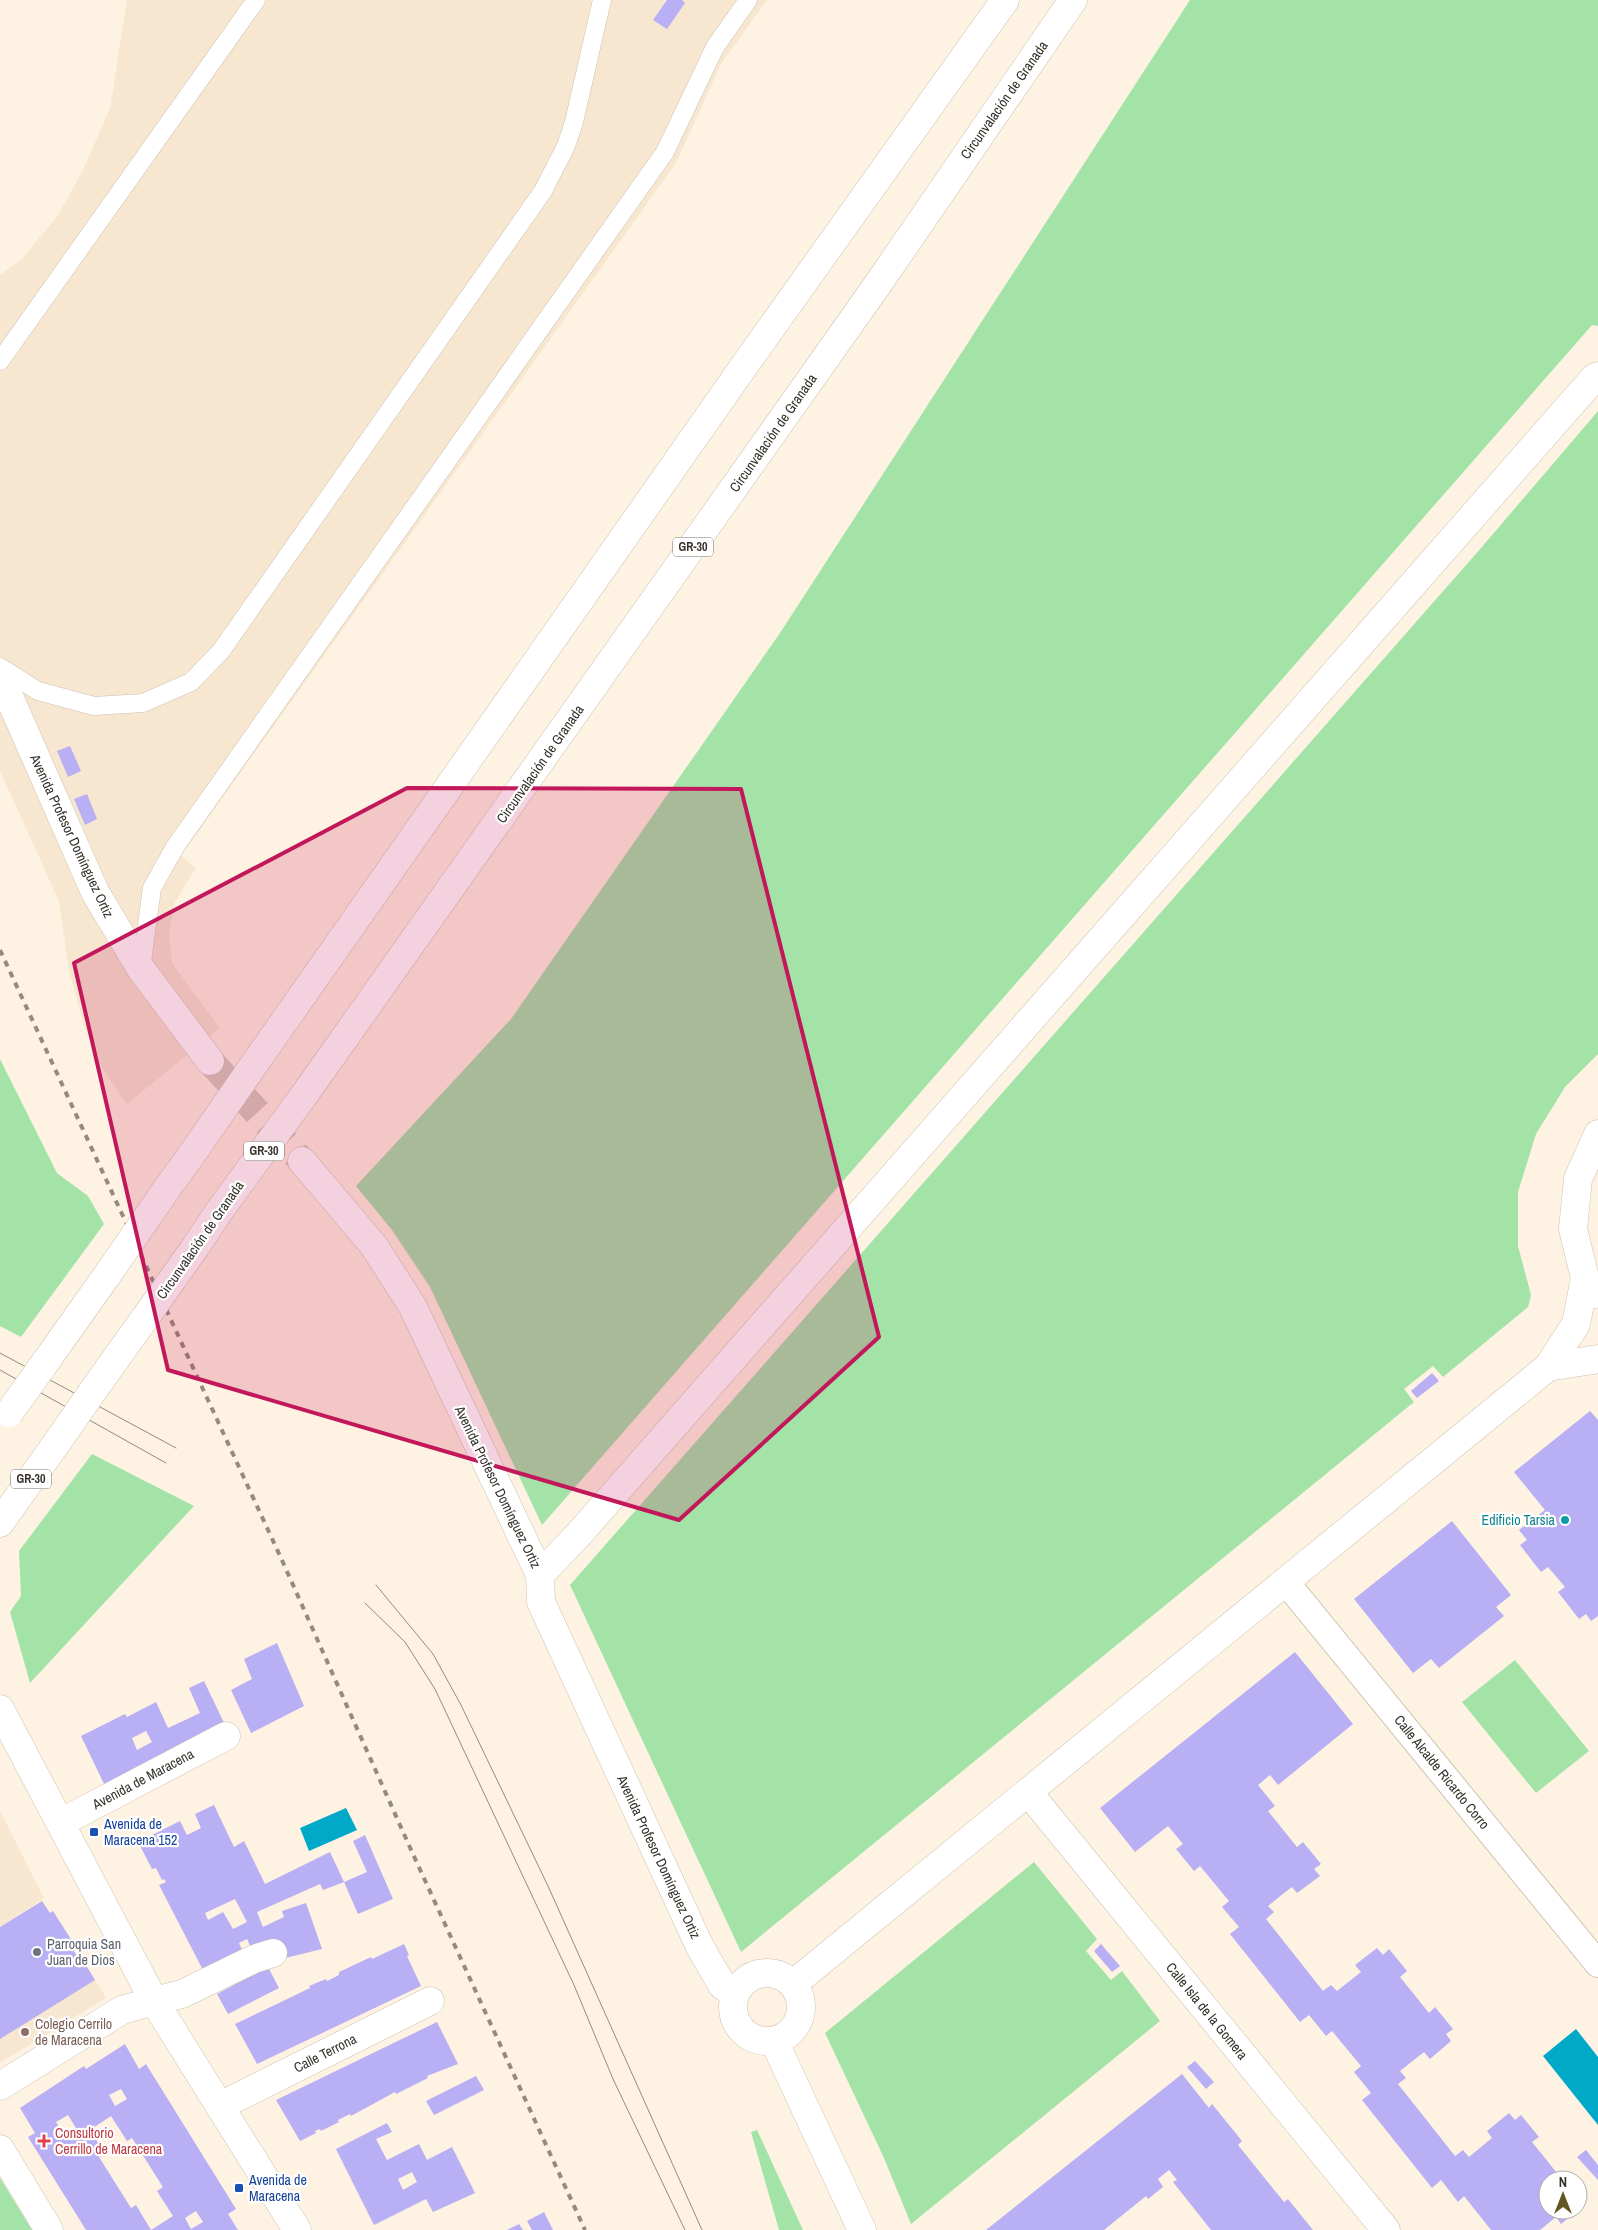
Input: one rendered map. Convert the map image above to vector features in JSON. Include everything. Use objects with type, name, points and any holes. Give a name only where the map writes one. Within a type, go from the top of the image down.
[{"type":"main road","points":[[5,1420],[738,375],[1005,0]]},
{"type":"main road","name":"Circunvalación de Granada","points":[[2,1520],[878,284],[1073,0]]},
{"type":"main road","points":[[540,1575],[599,1512],[1598,376]]},
{"type":"main road","name":"Avenida Profesor Domínguez Ortiz","points":[[0,676],[94,892],[141,970],[210,1061]]},
{"type":"main road","points":[[1598,1134],[1578,1178],[1573,1229],[1585,1278],[1598,1302]]},
{"type":"main road","name":"Avenida Profesor Domínguez Ortiz","points":[[302,1161],[374,1246],[413,1307],[540,1575],[541,1602],[690,1924],[722,1985],[735,1994]]},
{"type":"main road","points":[[793,1984],[1548,1367],[1576,1324],[1585,1278]]},
{"type":"main road","points":[[1548,1367],[1582,1360],[1598,1360]]},
{"type":"main road","points":[[0,1709],[154,2001],[297,2230]]},
{"type":"main road","name":"Avenida de Maracena","points":[[60,1822],[226,1736]]},
{"type":"main road","name":"Calle Isla de la Gomera","points":[[1028,1792],[1386,2230]]},
{"type":"main road","points":[[0,2086],[122,2010],[182,1994],[254,1959],[273,1953]]},
{"type":"main road","points":[[773,1972],[793,1984],[799,1992],[802,2012],[798,2022],[784,2037],[774,2041],[764,2041],[754,2038],[737,2025],[732,2004],[741,1984],[750,1977],[761,1973],[773,1972]]},
{"type":"main road","name":"Calle Terrona","points":[[220,2106],[430,2001]]},
{"type":"main road","points":[[774,2041],[862,2230]]},
{"type":"main road","points":[[0,2149],[48,2230]]},
{"type":"street","name":"Calle Alcalde Ricardo Corro","points":[[1285,1581],[1598,1964]]},
{"type":"lane","points":[[0,361],[256,0]]},
{"type":"lane","points":[[0,667],[38,691],[94,706],[143,703],[192,682],[221,651],[547,184],[566,146],[574,122],[602,0]]},
{"type":"lane","points":[[141,970],[152,888],[175,847],[665,152],[715,47],[748,0]]},
{"type":"highlighted area","points":[[407,788],[741,789],[879,1337],[679,1520],[168,1370],[74,963]]},
{"type":"shaded area","points":[[127,0],[767,0],[721,64],[676,163],[181,856],[196,868],[175,902],[169,930],[172,963],[220,1028],[127,1104],[102,1068],[84,1026],[69,971],[59,901],[0,771],[0,275],[22,259],[58,215],[83,170],[110,108]]},
{"type":"shaded area","points":[[0,1811],[44,1898],[0,1927]]},
{"type":"shaded area","name":"Colegio Cerrilo de Maracena","points":[[81,1957],[106,1998],[0,2063],[0,1990],[7,2002]]},
{"type":"green space","points":[[1190,0],[1598,0],[1598,326],[1592,325],[542,1525],[430,1287],[392,1230],[356,1186],[511,1019],[780,633]]},
{"type":"green space","points":[[1598,411],[1598,1054],[1565,1087],[1536,1134],[1518,1192],[1518,1246],[1531,1295],[1528,1307],[1443,1377],[1433,1366],[1404,1389],[1414,1402],[741,1952],[570,1585],[1481,548]]},
{"type":"green space","points":[[0,1059],[57,1173],[88,1196],[104,1224],[21,1337],[0,1326]]},
{"type":"green space","points":[[92,1454],[194,1506],[30,1683],[10,1612],[21,1596],[19,1551]]},
{"type":"green space","points":[[1515,1660],[1589,1751],[1536,1793],[1462,1702]]},
{"type":"green space","points":[[1034,1862],[1097,1939],[1086,1951],[1111,1980],[1122,1971],[1160,2021],[911,2224],[884,2158],[825,2033]]},
{"type":"green space","points":[[757,2130],[803,2230],[779,2230],[751,2132]]},
{"type":"green space","points":[[0,2178],[32,2230],[0,2230]]},
{"type":"water","points":[[346,1808],[357,1830],[309,1851],[300,1828]]},
{"type":"water","points":[[1576,2029],[1598,2057],[1598,2125],[1543,2056]]},
{"type":"building","points":[[667,0],[682,0],[685,3],[667,29],[653,20]]},
{"type":"building","points":[[70,746],[81,771],[68,777],[57,751]]},
{"type":"building","points":[[87,794],[97,819],[85,825],[74,799]]},
{"type":"building","points":[[1432,1373],[1439,1381],[1417,1398],[1411,1391]]},
{"type":"building","name":"Edificio Tarsia","points":[[1590,1411],[1598,1420],[1598,1616],[1591,1621],[1586,1614],[1579,1619],[1558,1592],[1565,1587],[1548,1567],[1541,1572],[1520,1545],[1527,1540],[1519,1530],[1545,1510],[1514,1472]]},
{"type":"building","points":[[1452,1521],[1511,1595],[1496,1607],[1504,1616],[1439,1668],[1431,1659],[1413,1673],[1354,1599]]},
{"type":"building","points":[[277,1643],[304,1706],[251,1733],[231,1690],[252,1679],[244,1659]]},
{"type":"building","points":[[1295,1652],[1353,1724],[1278,1785],[1270,1775],[1258,1785],[1275,1806],[1268,1811],[1297,1847],[1303,1842],[1321,1864],[1314,1869],[1320,1876],[1297,1893],[1292,1887],[1268,1906],[1274,1912],[1266,1919],[1323,1991],[1331,1985],[1337,1991],[1361,1972],[1355,1965],[1377,1948],[1383,1955],[1389,1949],[1407,1971],[1400,1977],[1429,2013],[1435,2007],[1453,2029],[1446,2034],[1451,2041],[1430,2059],[1424,2052],[1400,2071],[1406,2078],[1398,2084],[1455,2156],[1463,2150],[1469,2157],[1492,2138],[1487,2131],[1509,2113],[1515,2120],[1521,2115],[1539,2137],[1532,2142],[1555,2170],[1538,2170],[1538,2220],[1552,2220],[1540,2230],[1491,2230],[1464,2196],[1458,2202],[1441,2180],[1432,2188],[1362,2100],[1371,2093],[1354,2072],[1361,2066],[1332,2031],[1326,2036],[1309,2015],[1300,2022],[1230,1934],[1239,1927],[1222,1907],[1229,1901],[1200,1866],[1194,1871],[1176,1849],[1183,1844],[1168,1826],[1135,1852],[1100,1808]]},
{"type":"building","points":[[204,1681],[227,1729],[106,1788],[81,1736],[125,1714],[127,1717],[156,1702],[168,1728],[200,1713],[189,1688]],"holes":[[[146,1731],[152,1742],[137,1750],[132,1738]]]},
{"type":"building","points":[[214,1805],[234,1847],[244,1841],[265,1884],[330,1852],[344,1882],[323,1890],[320,1884],[257,1912],[263,1927],[284,1917],[282,1911],[306,1903],[322,1949],[277,1960],[252,1950],[247,1939],[239,1943],[244,1954],[204,1972],[159,1885],[166,1882],[164,1879],[162,1880],[156,1868],[152,1869],[138,1842],[180,1821],[187,1835],[201,1828],[195,1814]],"holes":[[[235,1899],[247,1922],[233,1929],[223,1912],[208,1920],[205,1913]]]},
{"type":"building","points":[[365,1835],[393,1899],[358,1914],[344,1882],[367,1872],[353,1841]]},
{"type":"building","name":"Parroquia San Juan de Dios","points":[[42,1901],[50,1913],[53,1911],[74,1944],[71,1946],[78,1958],[81,1957],[95,1980],[0,2039],[0,1927]]},
{"type":"building","points":[[404,1944],[409,1955],[407,1956],[421,1986],[257,2064],[235,2024],[310,1988],[309,1986],[326,1979],[327,1981],[339,1975],[339,1972]]},
{"type":"building","points":[[1101,1944],[1120,1966],[1112,1972],[1094,1951]]},
{"type":"building","points":[[268,1967],[279,1988],[228,2014],[217,1994]]},
{"type":"building","points":[[437,2022],[458,2064],[427,2076],[428,2078],[396,2094],[395,2092],[351,2116],[350,2114],[321,2131],[320,2129],[315,2131],[316,2133],[300,2141],[276,2100]]},
{"type":"building","points":[[125,2044],[139,2069],[146,2064],[236,2209],[228,2214],[238,2230],[151,2230],[86,2230],[28,2137],[35,2133],[20,2108],[84,2066],[86,2069]],"holes":[[[121,2089],[127,2099],[115,2106],[109,2095]],[[68,2115],[76,2128],[64,2135],[56,2122]],[[111,2116],[127,2141],[132,2138],[163,2187],[157,2191],[173,2216],[151,2230],[136,2205],[131,2208],[99,2157],[105,2154],[90,2130]],[[196,2211],[203,2222],[191,2229],[185,2218]]]},
{"type":"building","points":[[1195,2061],[1214,2082],[1206,2089],[1187,2067]]},
{"type":"building","points":[[1182,2074],[1209,2108],[1212,2104],[1242,2141],[1238,2145],[1284,2202],[1288,2199],[1313,2230],[1211,2230],[1173,2182],[1177,2180],[1169,2170],[1158,2179],[1163,2187],[1148,2199],[1146,2196],[1104,2230],[986,2230]]},
{"type":"building","points":[[476,2076],[484,2090],[434,2115],[426,2101]]},
{"type":"building","points":[[387,2123],[392,2132],[376,2139],[387,2160],[419,2144],[427,2160],[452,2147],[475,2193],[433,2212],[426,2199],[374,2225],[336,2149]],"holes":[[[412,2172],[417,2182],[403,2190],[398,2179]]]},
{"type":"building","points":[[1586,2150],[1598,2165],[1598,2180],[1577,2157]]},
{"type":"building","points":[[544,2212],[553,2230],[532,2230],[527,2221]]},
{"type":"building","points":[[519,2224],[523,2230],[507,2230]]},
{"type":"tunnel","points":[[210,1061],[302,1161]]},
{"type":"tram line","points":[[0,1353],[176,1448]]},
{"type":"tram line","points":[[0,1370],[166,1463]]},
{"type":"tram line","points":[[376,1585],[433,1654],[461,1705],[548,1886],[702,2230]]},
{"type":"tram line","points":[[365,1603],[405,1642],[435,1689],[574,1985],[613,2079],[685,2230]]},
{"type":"railway","points":[[0,950],[281,1558],[412,1852],[585,2230]]},
{"type":"place","name":"Edificio Tarsia","points":[[1565,1520]]},
{"type":"place","name":"Avenida de Maracena 152","points":[[94,1832]]},
{"type":"place","name":"Parroquia San Juan de Dios","points":[[37,1952]]},
{"type":"place","name":"Colegio Cerrilo de Maracena","points":[[25,2032]]},
{"type":"place","name":"Consultorio Cerrillo de Maracena","points":[[44,2141]]},
{"type":"place","name":"Avenida de Maracena","points":[[239,2188]]}]
